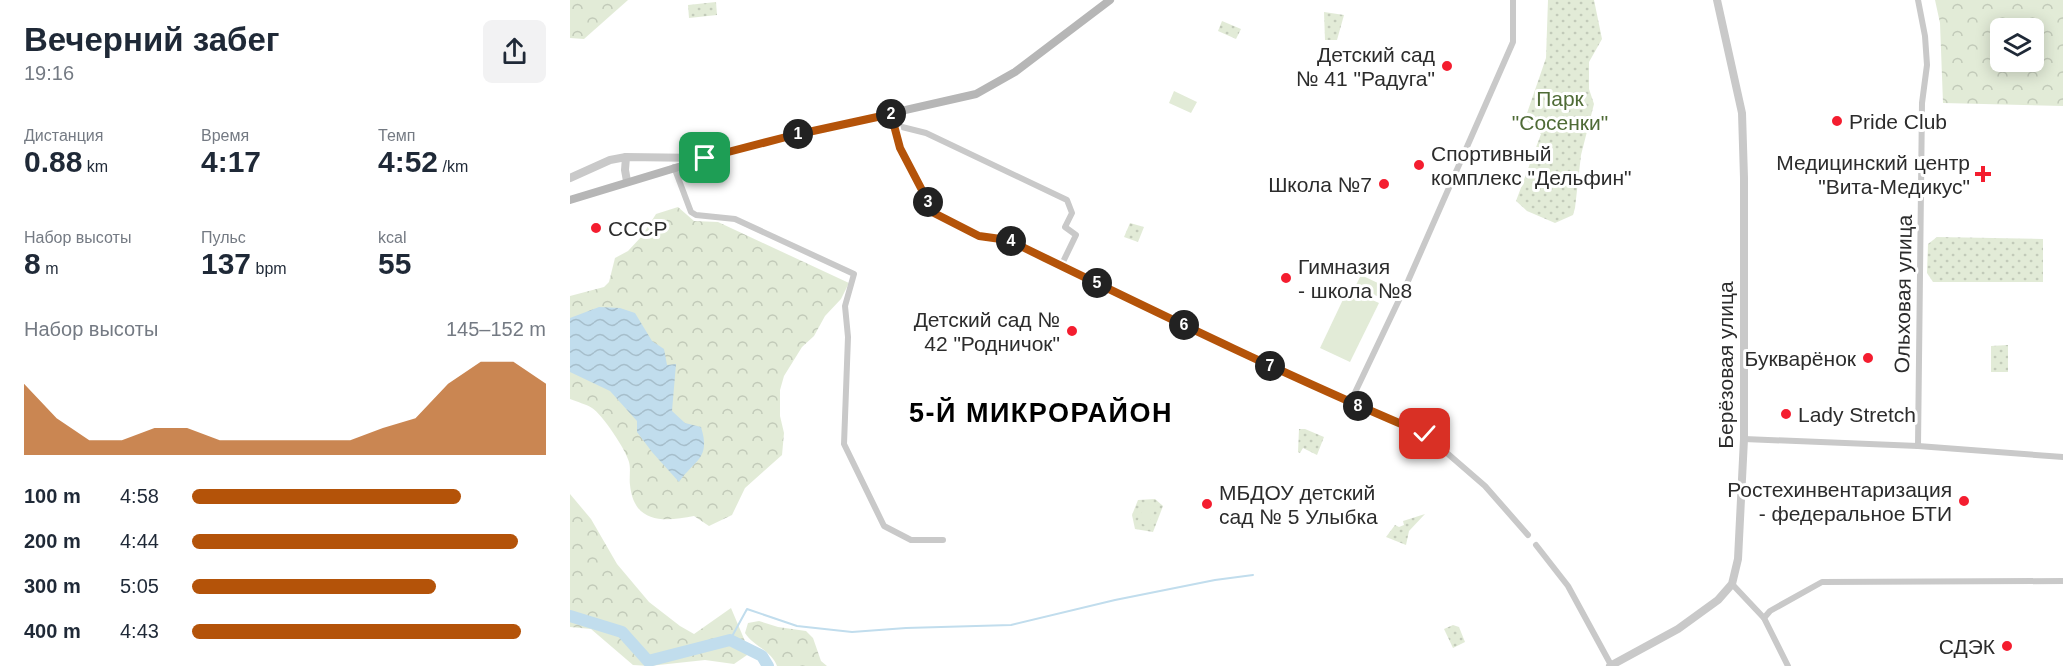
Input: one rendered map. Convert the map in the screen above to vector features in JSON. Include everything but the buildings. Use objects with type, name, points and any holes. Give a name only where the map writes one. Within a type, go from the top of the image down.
[{"type":"main road","points":[[570,200],[705,158],[790,136],[976,94],[1016,72],[1110,0]]},
{"type":"street","points":[[1350,403],[1408,281],[1513,42],[1513,0]]},
{"type":"street","name":"Берёзовая улица","points":[[1717,0],[1742,113],[1744,178],[1744,439],[1738,559],[1732,585]]},
{"type":"street","name":"Ольховая улица","points":[[1918,0],[1925,36],[1927,65],[1922,103],[1918,446]]},
{"type":"street","points":[[891,114],[900,148],[934,213],[979,236],[1008,240],[1350,403],[1425,434],[1485,486],[1528,535]]},
{"type":"street","points":[[894,125],[926,134],[1067,200],[1072,213],[1065,227],[1076,235],[1061,266]]},
{"type":"street","points":[[570,178],[610,160],[626,156],[705,158]]},
{"type":"street","points":[[626,156],[627,181]]},
{"type":"street","points":[[670,156],[691,212],[696,215],[735,219],[854,274],[845,306],[848,337],[844,444],[884,526],[911,540],[943,540]]},
{"type":"street","points":[[1744,439],[1918,446],[2063,457]]},
{"type":"street","points":[[1536,545],[1568,586],[1611,666],[1694,620],[1732,585],[1764,618],[1788,666]]},
{"type":"street","points":[[1764,618],[1770,611],[1822,582],[2063,581]]},
{"type":"green space","points":[[570,0],[628,0],[584,39],[570,38]]},
{"type":"green space","name":"Парк \"Сосенки\"","points":[[1548,0],[1594,0],[1602,39],[1589,62],[1589,89],[1594,104],[1581,155],[1575,208],[1573,215],[1555,223],[1527,211],[1516,201],[1541,134],[1525,119],[1546,58]]},
{"type":"green space","points":[[1935,0],[2063,0],[2063,106],[1943,103],[1940,23]]},
{"type":"green space","points":[[716,2],[717,15],[689,18],[688,5]]},
{"type":"green space","points":[[1324,12],[1344,15],[1337,40],[1325,40]]},
{"type":"green space","points":[[1222,21],[1241,29],[1236,39],[1218,31]]},
{"type":"green space","points":[[1174,91],[1197,102],[1191,113],[1169,103]]},
{"type":"green space","points":[[678,207],[694,221],[718,222],[849,283],[841,299],[825,316],[814,336],[802,347],[784,376],[780,390],[780,416],[784,433],[782,455],[745,488],[732,515],[709,526],[694,516],[662,519],[644,514],[637,507],[633,498],[629,462],[619,441],[592,408],[570,399],[570,296],[604,287],[609,282],[615,258],[628,251],[642,236],[656,214]]},
{"type":"green space","points":[[1130,223],[1144,227],[1138,242],[1124,237]]},
{"type":"green space","points":[[1937,237],[2043,239],[2043,282],[1933,282],[1927,273],[1928,244]]},
{"type":"green space","points":[[1361,275],[1382,285],[1377,296],[1355,287]]},
{"type":"green space","points":[[1348,289],[1379,303],[1350,362],[1320,348]]},
{"type":"green space","points":[[2008,345],[2008,372],[1991,372],[1991,346]]},
{"type":"green space","points":[[1299,429],[1305,429],[1324,437],[1317,455],[1303,448],[1300,453],[1298,452]]},
{"type":"green space","points":[[570,494],[591,519],[617,564],[649,602],[694,634],[731,608],[750,653],[734,664],[705,660],[649,666],[633,665],[591,629],[570,627]]},
{"type":"green space","points":[[1155,499],[1163,506],[1153,532],[1135,529],[1132,515],[1138,500]]},
{"type":"green space","points":[[1146,503],[1156,507],[1148,526],[1137,522]]},
{"type":"green space","points":[[1425,514],[1409,531],[1406,545],[1386,537],[1395,525],[1399,527],[1404,525],[1403,521]]},
{"type":"green space","points":[[759,621],[778,627],[806,631],[813,638],[821,661],[827,666],[777,666],[771,656],[745,633],[748,623]]},
{"type":"green space","points":[[1453,625],[1459,627],[1465,642],[1453,648],[1444,629]]},
{"type":"water","points":[[599,307],[620,308],[635,313],[652,341],[664,349],[667,365],[676,364],[672,411],[685,423],[701,427],[704,438],[700,458],[679,482],[637,432],[637,421],[610,391],[570,372],[570,318]]},
{"type":"waterway","points":[[730,640],[747,609],[797,626],[852,632],[1011,625],[1115,600],[1215,580],[1253,575]]},
{"type":"waterway","points":[[570,616],[622,632],[648,661],[730,640],[762,656],[768,666]]},
{"type":"place","name":"Детский сад № 41 \"Радуга\"","points":[[1447,66]]},
{"type":"place","name":"Pride Club","points":[[1837,121]]},
{"type":"place","name":"Спортивный комплекс \"Дельфин\"","points":[[1419,165]]},
{"type":"place","name":"Медицинский центр \"Вита-Медикус\"","points":[[1983,174]]},
{"type":"place","name":"Школа №7","points":[[1384,184]]},
{"type":"place","name":"СССР","points":[[596,228]]},
{"type":"place","name":"Гимназия - школа №8","points":[[1286,278]]},
{"type":"place","name":"Детский сад № 42 \"Родничок\"","points":[[1072,331]]},
{"type":"place","name":"Букварёнок","points":[[1868,358]]},
{"type":"place","name":"Lady Stretch","points":[[1786,414]]},
{"type":"place","name":"Ростехинвентаризация - федеральное БТИ","points":[[1964,501]]},
{"type":"place","name":"МБДОУ детский сад № 5 Улыбка","points":[[1207,504]]},
{"type":"place","name":"СДЭК","points":[[2007,646]]},
{"type":"district","name":"5-Й МИКРОРАЙОН","points":[[1041,413]]},
{"type":"route","points":[[705,158],[751,145],[891,114],[900,148],[934,213],[979,236],[1008,240],[1350,403],[1425,434]]}]
